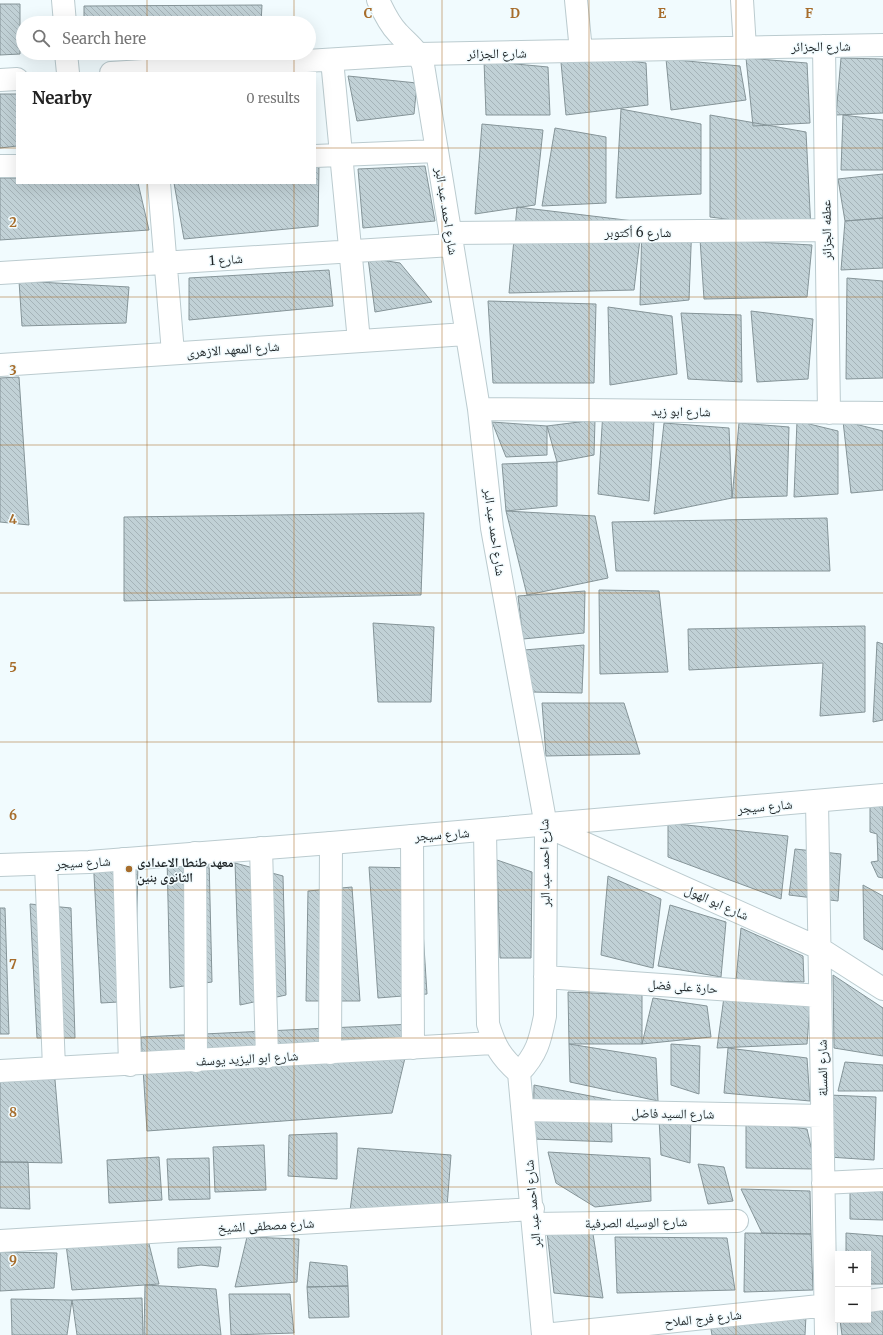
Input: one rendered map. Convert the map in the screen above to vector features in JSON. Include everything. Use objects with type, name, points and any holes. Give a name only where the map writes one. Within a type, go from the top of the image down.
[{"type":"street","points":[[63,0],[64,16]]},
{"type":"street","name":"شارع احمد عبد البر","points":[[378,0],[384,14],[397,33],[419,54],[423,65],[479,409],[492,528],[546,826],[545,1016],[538,1047],[531,1061],[519,1073],[534,1216],[543,1335]]},
{"type":"street","points":[[576,0],[581,51]]},
{"type":"street","points":[[742,0],[745,48]]},
{"type":"street","name":"شارع الجزائر","points":[[150,72],[419,54],[883,45]]},
{"type":"street","name":"عطفه الجزائر","points":[[824,46],[829,413]]},
{"type":"street","points":[[67,60],[68,72]]},
{"type":"street","points":[[332,60],[360,341]]},
{"type":"street","points":[[0,80],[16,79]]},
{"type":"street","points":[[316,156],[437,151]]},
{"type":"street","points":[[0,166],[16,166]]},
{"type":"street","points":[[159,184],[174,353]]},
{"type":"street","name":"شارع 6 أكتوبر","points":[[451,239],[826,230]]},
{"type":"street","name":"شارع 1","points":[[0,273],[351,251],[451,239]]},
{"type":"street","name":"شارع المعهد الازهرى","points":[[0,365],[466,334]]},
{"type":"street","name":"شارع ابو زيد","points":[[479,409],[883,413]]},
{"type":"street","name":"شارع سيجر","points":[[0,865],[46,864],[124,859],[546,826],[883,795]]},
{"type":"street","name":"شارع المسلة","points":[[817,801],[823,1183],[832,1304],[826,1335]]},
{"type":"street","name":"شارع ابو الهول","points":[[546,826],[819,948],[883,989]]},
{"type":"street","points":[[485,830],[488,1024],[493,1043],[504,1060],[519,1073]]},
{"type":"street","points":[[412,836],[413,1048]]},
{"type":"street","points":[[330,1053],[331,843]]},
{"type":"street","points":[[261,848],[267,1057]]},
{"type":"street","points":[[195,853],[196,1061]]},
{"type":"street","points":[[124,859],[130,1065]]},
{"type":"street","points":[[46,864],[54,1068]]},
{"type":"street","name":"حارة على فضل","points":[[545,977],[820,996]]},
{"type":"street","name":"شارع ابو اليزيد يوسف","points":[[0,1071],[130,1065],[493,1043]]},
{"type":"street","name":"شارع السيد فاضل","points":[[523,1110],[822,1116]]},
{"type":"street","points":[[823,1183],[883,1180]]},
{"type":"street","name":"شارع الوسيله الصرفية","points":[[534,1216],[737,1221]]},
{"type":"street","name":"شارع مصطفى الشيخ","points":[[0,1241],[534,1216]]},
{"type":"street","points":[[871,1301],[883,1300]]},
{"type":"street","name":"شارع فرج الملاح","points":[[543,1335],[832,1304]]},
{"type":"building","points":[[0,4],[20,4],[20,16],[16,16],[16,54],[0,55]]},
{"type":"building","points":[[262,5],[261,16],[84,16],[84,6]]},
{"type":"building","points":[[560,52],[646,63],[648,105],[566,115]]},
{"type":"building","points":[[746,58],[807,63],[810,123],[753,126]]},
{"type":"building","points":[[841,58],[883,59],[883,113],[836,115]]},
{"type":"building","points":[[666,59],[740,66],[746,100],[671,110]]},
{"type":"building","points":[[484,61],[548,67],[550,115],[486,115]]},
{"type":"building","points":[[348,76],[417,83],[414,114],[357,121]]},
{"type":"building","points":[[0,94],[16,94],[16,146],[0,148]]},
{"type":"building","points":[[621,109],[701,124],[701,194],[616,198]]},
{"type":"building","points":[[710,115],[806,132],[811,230],[710,217]]},
{"type":"building","points":[[843,115],[883,120],[883,170],[841,170]]},
{"type":"building","points":[[482,124],[543,130],[535,205],[475,214]]},
{"type":"building","points":[[555,128],[606,137],[606,203],[542,206]]},
{"type":"building","points":[[316,165],[319,165],[318,226],[184,239],[174,184],[316,184]]},
{"type":"building","points":[[425,166],[435,221],[363,228],[358,169]]},
{"type":"building","points":[[883,174],[883,218],[845,221],[838,179]]},
{"type":"building","points":[[0,178],[16,178],[16,184],[138,184],[149,230],[0,240]]},
{"type":"building","points":[[517,207],[642,222],[634,290],[509,293]]},
{"type":"building","points":[[883,218],[883,268],[841,270],[845,221]]},
{"type":"building","points":[[642,222],[692,222],[689,300],[640,305]]},
{"type":"building","points":[[700,239],[812,245],[807,297],[704,299]]},
{"type":"building","points":[[368,258],[400,263],[432,302],[375,312]]},
{"type":"building","points":[[329,270],[333,306],[189,320],[189,278]]},
{"type":"building","points":[[847,278],[883,281],[883,378],[846,379]]},
{"type":"building","points":[[19,281],[129,287],[126,323],[22,326]]},
{"type":"building","points":[[488,301],[596,304],[594,383],[493,383]]},
{"type":"building","points":[[608,307],[672,316],[677,374],[610,385]]},
{"type":"building","points":[[751,311],[813,319],[808,379],[757,382]]},
{"type":"building","points":[[681,313],[741,315],[742,382],[688,379]]},
{"type":"building","points":[[19,377],[29,525],[0,522],[0,378]]},
{"type":"building","points":[[603,410],[654,421],[649,501],[598,494]]},
{"type":"building","points":[[595,420],[594,455],[557,462],[547,426]]},
{"type":"building","points":[[797,421],[838,431],[838,494],[794,497]]},
{"type":"building","points":[[843,421],[883,431],[883,490],[851,493]]},
{"type":"building","points":[[492,422],[547,426],[547,455],[506,457]]},
{"type":"building","points":[[664,423],[729,428],[732,498],[654,514]]},
{"type":"building","points":[[739,423],[789,427],[787,496],[732,498]]},
{"type":"building","points":[[557,462],[557,506],[506,511],[502,464]]},
{"type":"building","points":[[506,511],[595,516],[608,578],[527,595]]},
{"type":"building","points":[[424,513],[421,595],[124,601],[124,517]]},
{"type":"building","points":[[827,518],[830,571],[616,571],[612,522]]},
{"type":"building","points":[[599,590],[659,591],[668,672],[600,674]]},
{"type":"building","points":[[585,591],[584,633],[523,639],[518,596]]},
{"type":"building","points":[[373,623],[434,627],[431,702],[378,702]]},
{"type":"building","points":[[865,626],[865,712],[820,716],[823,663],[689,670],[688,629]]},
{"type":"building","points":[[877,642],[883,644],[883,720],[873,722]]},
{"type":"building","points":[[584,645],[582,693],[531,692],[524,650]]},
{"type":"building","points":[[542,703],[624,703],[640,754],[546,756]]},
{"type":"building","points":[[883,801],[883,878],[878,877],[871,862],[878,861],[877,834],[870,832],[870,802]]},
{"type":"building","points":[[668,823],[788,836],[781,899],[668,857]]},
{"type":"building","points":[[795,849],[841,854],[838,901],[789,895]]},
{"type":"building","points":[[93,857],[138,861],[135,1001],[101,1003]]},
{"type":"building","points":[[167,857],[209,859],[212,982],[170,988]]},
{"type":"building","points":[[497,860],[532,872],[531,958],[500,958]]},
{"type":"building","points":[[235,863],[283,876],[286,995],[240,1005]]},
{"type":"building","points":[[369,867],[419,868],[427,994],[378,998]]},
{"type":"building","points":[[608,876],[661,899],[653,968],[601,955]]},
{"type":"building","points":[[863,885],[883,896],[883,950],[864,939]]},
{"type":"building","points":[[352,887],[360,1001],[306,1001],[308,891]]},
{"type":"building","points":[[30,904],[71,908],[75,1038],[37,1038]]},
{"type":"building","points":[[670,905],[726,922],[721,977],[658,966]]},
{"type":"building","points":[[0,908],[5,908],[9,1034],[0,1034]]},
{"type":"building","points":[[741,928],[803,956],[804,982],[736,980]]},
{"type":"building","points":[[833,975],[883,1008],[883,1056],[834,1048]]},
{"type":"building","points":[[568,992],[642,995],[642,1044],[569,1044]]},
{"type":"building","points":[[724,997],[810,1006],[807,1044],[717,1048]]},
{"type":"building","points":[[653,998],[707,1006],[711,1037],[642,1044]]},
{"type":"building","points":[[413,1024],[392,1113],[147,1131],[141,1037]]},
{"type":"building","points":[[569,1044],[656,1058],[658,1101],[570,1082]]},
{"type":"building","points":[[671,1044],[700,1046],[699,1094],[671,1085]]},
{"type":"building","points":[[728,1048],[807,1058],[810,1101],[724,1093]]},
{"type":"building","points":[[845,1062],[883,1065],[883,1091],[838,1091]]},
{"type":"building","points":[[54,1068],[62,1163],[0,1162],[0,1070]]},
{"type":"building","points":[[534,1085],[611,1100],[612,1142],[533,1139]]},
{"type":"building","points":[[829,1095],[876,1097],[874,1160],[829,1157]]},
{"type":"building","points":[[658,1101],[691,1113],[690,1163],[661,1155]]},
{"type":"building","points":[[746,1121],[807,1129],[816,1169],[746,1168]]},
{"type":"building","points":[[337,1133],[337,1179],[288,1176],[289,1135]]},
{"type":"building","points":[[264,1145],[266,1190],[215,1192],[213,1147]]},
{"type":"building","points":[[358,1148],[451,1155],[447,1207],[350,1211]]},
{"type":"building","points":[[548,1152],[650,1158],[651,1201],[595,1207],[556,1183]]},
{"type":"building","points":[[159,1157],[162,1200],[109,1203],[107,1160]]},
{"type":"building","points":[[209,1158],[210,1199],[169,1200],[167,1159]]},
{"type":"building","points":[[0,1162],[28,1162],[30,1209],[0,1208]]},
{"type":"building","points":[[698,1164],[724,1167],[733,1201],[708,1204]]},
{"type":"building","points":[[741,1189],[810,1191],[811,1234],[762,1233]]},
{"type":"building","points":[[883,1190],[883,1220],[850,1219],[850,1191]]},
{"type":"building","points":[[546,1223],[593,1234],[603,1298],[554,1293]]},
{"type":"building","points":[[745,1233],[811,1234],[813,1290],[744,1292]]},
{"type":"building","points":[[846,1233],[883,1236],[883,1284],[871,1284],[871,1251],[846,1251]]},
{"type":"building","points":[[65,1237],[148,1240],[159,1284],[72,1290]]},
{"type":"building","points":[[247,1237],[299,1239],[297,1282],[235,1287]]},
{"type":"building","points":[[615,1237],[727,1238],[735,1290],[617,1293]]},
{"type":"building","points":[[221,1247],[218,1267],[201,1265],[178,1268],[178,1248]]},
{"type":"building","points":[[0,1252],[57,1253],[54,1288],[0,1291]]},
{"type":"building","points":[[310,1262],[347,1266],[348,1286],[307,1287]]},
{"type":"building","points":[[145,1285],[216,1289],[221,1335],[144,1335]]},
{"type":"building","points":[[348,1286],[349,1317],[309,1318],[307,1287]]},
{"type":"building","points":[[229,1294],[290,1294],[294,1333],[231,1335]]},
{"type":"building","points":[[142,1298],[143,1335],[77,1335],[72,1300]]},
{"type":"building","points":[[11,1299],[72,1300],[67,1335],[12,1335]]},
{"type":"building","points":[[883,1310],[883,1335],[842,1335],[840,1323],[871,1323],[871,1311]]},
{"type":"building","points":[[806,1316],[805,1335],[712,1335],[710,1324]]},
{"type":"place","name":"معهد طنطا الاعدادى الثانوى بنين","points":[[129,869]]}]
